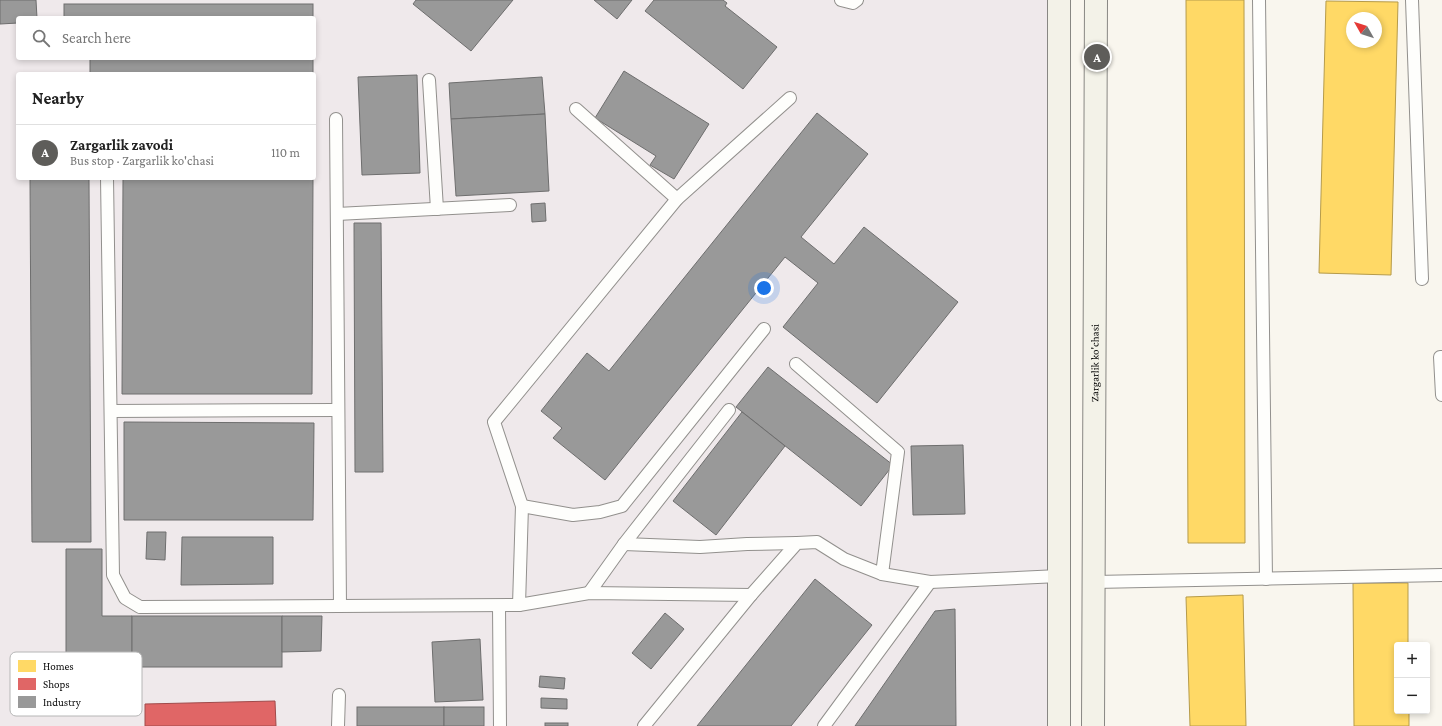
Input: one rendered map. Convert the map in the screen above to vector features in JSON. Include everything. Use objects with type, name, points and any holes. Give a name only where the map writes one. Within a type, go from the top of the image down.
[{"type":"main road","points":[[1059,0],[1059,726]]},
{"type":"main road","name":"Zargarlik ko'chasi","points":[[1093,726],[1096,0]]},
{"type":"lane","points":[[841,0],[853,3],[857,0]]},
{"type":"lane","points":[[1259,0],[1266,579]]},
{"type":"lane","points":[[1412,0],[1422,280]]},
{"type":"lane","points":[[430,80],[437,209]]},
{"type":"lane","points":[[520,606],[522,506],[494,422],[677,199],[790,98]]},
{"type":"lane","points":[[576,109],[677,199]]},
{"type":"lane","points":[[336,119],[340,606]]},
{"type":"lane","points":[[107,180],[113,575],[125,598],[140,607],[520,606],[589,593],[751,595]]},
{"type":"lane","points":[[337,214],[510,205]]},
{"type":"lane","points":[[522,506],[573,515],[600,512],[622,506],[764,329]]},
{"type":"lane","points":[[1442,357],[1440,357],[1442,395]]},
{"type":"lane","points":[[796,364],[898,452],[882,574]]},
{"type":"lane","points":[[111,411],[338,410]]},
{"type":"lane","points":[[589,593],[624,544],[729,410]]},
{"type":"lane","points":[[624,544],[700,547],[818,542],[844,559],[882,574],[930,582],[1059,576]]},
{"type":"lane","points":[[644,726],[751,595],[797,543]]},
{"type":"lane","points":[[1094,582],[1442,575]]},
{"type":"lane","points":[[824,726],[930,582]]},
{"type":"lane","points":[[499,606],[500,726]]},
{"type":"lane","points":[[338,726],[339,695]]},
{"type":"shaded area","points":[[0,0],[1059,0],[1059,726],[0,726]]},
{"type":"building: Homes","points":[[1186,0],[1244,0],[1245,543],[1188,543]]},
{"type":"building: Homes","points":[[1326,1],[1398,2],[1391,275],[1319,273]]},
{"type":"building: Homes","points":[[1353,583],[1408,583],[1408,642],[1394,642],[1394,714],[1409,714],[1409,726],[1354,726]]},
{"type":"building: Homes","points":[[1243,595],[1246,726],[1190,726],[1186,597]]},
{"type":"building: Shops","points":[[275,701],[276,726],[145,726],[145,704]]},
{"type":"building: Industry","points":[[0,0],[36,0],[37,16],[16,16],[16,23],[0,24]]},
{"type":"building: Industry","points":[[416,0],[513,0],[471,51],[413,4]]},
{"type":"building: Industry","points":[[594,0],[632,0],[617,19]]},
{"type":"building: Industry","points":[[654,0],[723,0],[727,3],[725,6],[777,47],[743,89],[645,11]]},
{"type":"building: Industry","points":[[64,4],[313,4],[313,16],[64,16]]},
{"type":"building: Industry","points":[[90,60],[313,60],[313,72],[90,72]]},
{"type":"building: Industry","points":[[624,71],[709,124],[674,179],[650,165],[656,156],[595,118]]},
{"type":"building: Industry","points":[[417,75],[420,173],[362,175],[358,77]]},
{"type":"building: Industry","points":[[542,77],[545,114],[451,119],[449,83]]},
{"type":"building: Industry","points":[[817,113],[868,154],[801,237],[834,264],[864,227],[958,302],[877,403],[783,327],[818,283],[785,257],[605,480],[553,438],[562,428],[541,411],[587,353],[609,371]]},
{"type":"building: Industry","points":[[545,114],[549,191],[456,196],[451,119]]},
{"type":"building: Industry","points":[[30,180],[89,180],[91,542],[32,542]]},
{"type":"building: Industry","points":[[123,180],[313,180],[312,394],[122,394]]},
{"type":"building: Industry","points":[[545,203],[546,221],[532,222],[531,204]]},
{"type":"building: Industry","points":[[354,223],[381,223],[383,472],[355,472]]},
{"type":"building: Industry","points":[[768,367],[893,465],[861,506],[736,407]]},
{"type":"building: Industry","points":[[742,412],[785,446],[716,535],[673,501]]},
{"type":"building: Industry","points":[[124,422],[314,423],[313,520],[124,520]]},
{"type":"building: Industry","points":[[963,445],[965,514],[913,515],[911,446]]},
{"type":"building: Industry","points":[[147,532],[166,532],[165,560],[146,559]]},
{"type":"building: Industry","points":[[182,537],[273,537],[273,584],[181,585]]},
{"type":"building: Industry","points":[[66,549],[102,549],[102,616],[132,616],[132,652],[66,652]]},
{"type":"building: Industry","points":[[815,579],[872,625],[791,726],[697,726]]},
{"type":"building: Industry","points":[[955,609],[956,726],[855,726],[935,611]]},
{"type":"building: Industry","points":[[665,613],[684,629],[651,669],[632,653]]},
{"type":"building: Industry","points":[[132,616],[282,616],[282,667],[142,667],[142,652],[132,652]]},
{"type":"building: Industry","points":[[282,616],[322,616],[321,651],[282,652]]},
{"type":"building: Industry","points":[[480,639],[483,700],[435,702],[432,642]]},
{"type":"building: Industry","points":[[540,676],[565,678],[564,689],[539,687]]},
{"type":"building: Industry","points":[[541,698],[567,699],[567,709],[541,708]]},
{"type":"building: Industry","points":[[357,707],[444,707],[444,726],[357,726]]},
{"type":"building: Industry","points":[[444,707],[484,707],[484,726],[444,726]]},
{"type":"building: Industry","points":[[545,723],[568,723],[568,726],[545,726]]},
{"type":"place","name":"Zargarlik zavodi","points":[[1097,57]]}]
